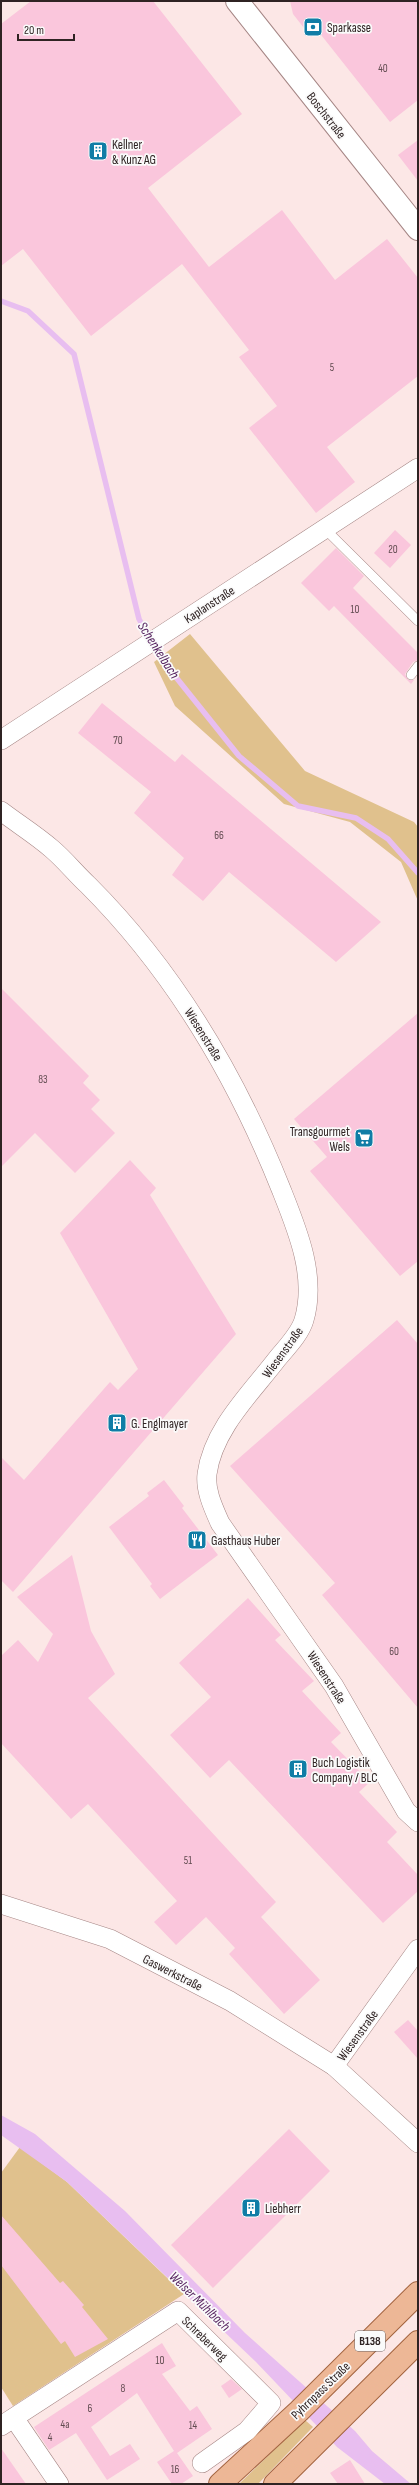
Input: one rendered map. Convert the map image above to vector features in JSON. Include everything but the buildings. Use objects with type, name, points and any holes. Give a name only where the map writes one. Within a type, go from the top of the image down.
[{"type":"main road","name":"Boschstraße","points":[[237,1],[418,229]]},
{"type":"main road","name":"Pyhrnpass Straße","points":[[220,2484],[322,2389],[418,2293]]},
{"type":"main road","name":"B138","points":[[275,2484],[418,2342]]},
{"type":"street","name":"Kaplanstraße","points":[[1,740],[418,468]]},
{"type":"street","name":"Wiesenstraße","points":[[1,811],[52,849],[110,908],[151,956],[192,1011],[223,1064],[258,1131],[298,1232],[306,1266],[308,1296],[304,1322],[291,1342],[219,1434],[207,1474],[210,1498],[220,1523],[334,1686],[406,1811],[418,1822]]},
{"type":"street","name":"Gaswerkstraße","points":[[1,1904],[110,1939],[230,2001],[334,2066]]},
{"type":"street","name":"Wiesenstraße","points":[[418,1950],[334,2066],[418,2143]]},
{"type":"street","name":"Schreberweg","points":[[59,2484],[7,2422],[178,2311],[271,2403],[247,2431],[202,2463]]},
{"type":"lane","points":[[325,529],[418,621]]},
{"type":"lane","points":[[411,675],[418,666]]},
{"type":"shaded area","points":[[190,634],[305,771],[414,822],[418,827],[418,901],[401,862],[350,822],[284,804],[175,706],[154,662]]},
{"type":"shaded area","points":[[20,2147],[67,2182],[184,2294],[13,2406],[1,2387],[1,2173]]},
{"type":"shaded area","points":[[305,2420],[313,2427],[258,2484],[239,2484]]},
{"type":"water","name":"Welser Mühlbach","points":[[1,2115],[35,2134],[125,2211],[245,2333],[355,2431],[372,2451],[411,2484],[385,2484],[337,2447],[256,2362],[67,2182],[1,2135]]},
{"type":"waterway","name":"Schenkelbach","points":[[1,301],[28,311],[74,354],[139,619],[163,661],[239,756],[298,806],[356,818],[388,839],[418,873]]},
{"type":"place","name":"Sparkasse","points":[[313,27]]},
{"type":"place","name":"Kellner & Kunz AG","points":[[98,151]]},
{"type":"place","name":"Transgourmet Wels","points":[[364,1138]]},
{"type":"place","name":"G. Englmayer","points":[[117,1423]]},
{"type":"place","name":"Gasthaus Huber","points":[[197,1540]]},
{"type":"place","name":"Buch Logistik Company / BLC","points":[[298,1769]]},
{"type":"place","name":"Liebherr","points":[[251,2208]]}]
